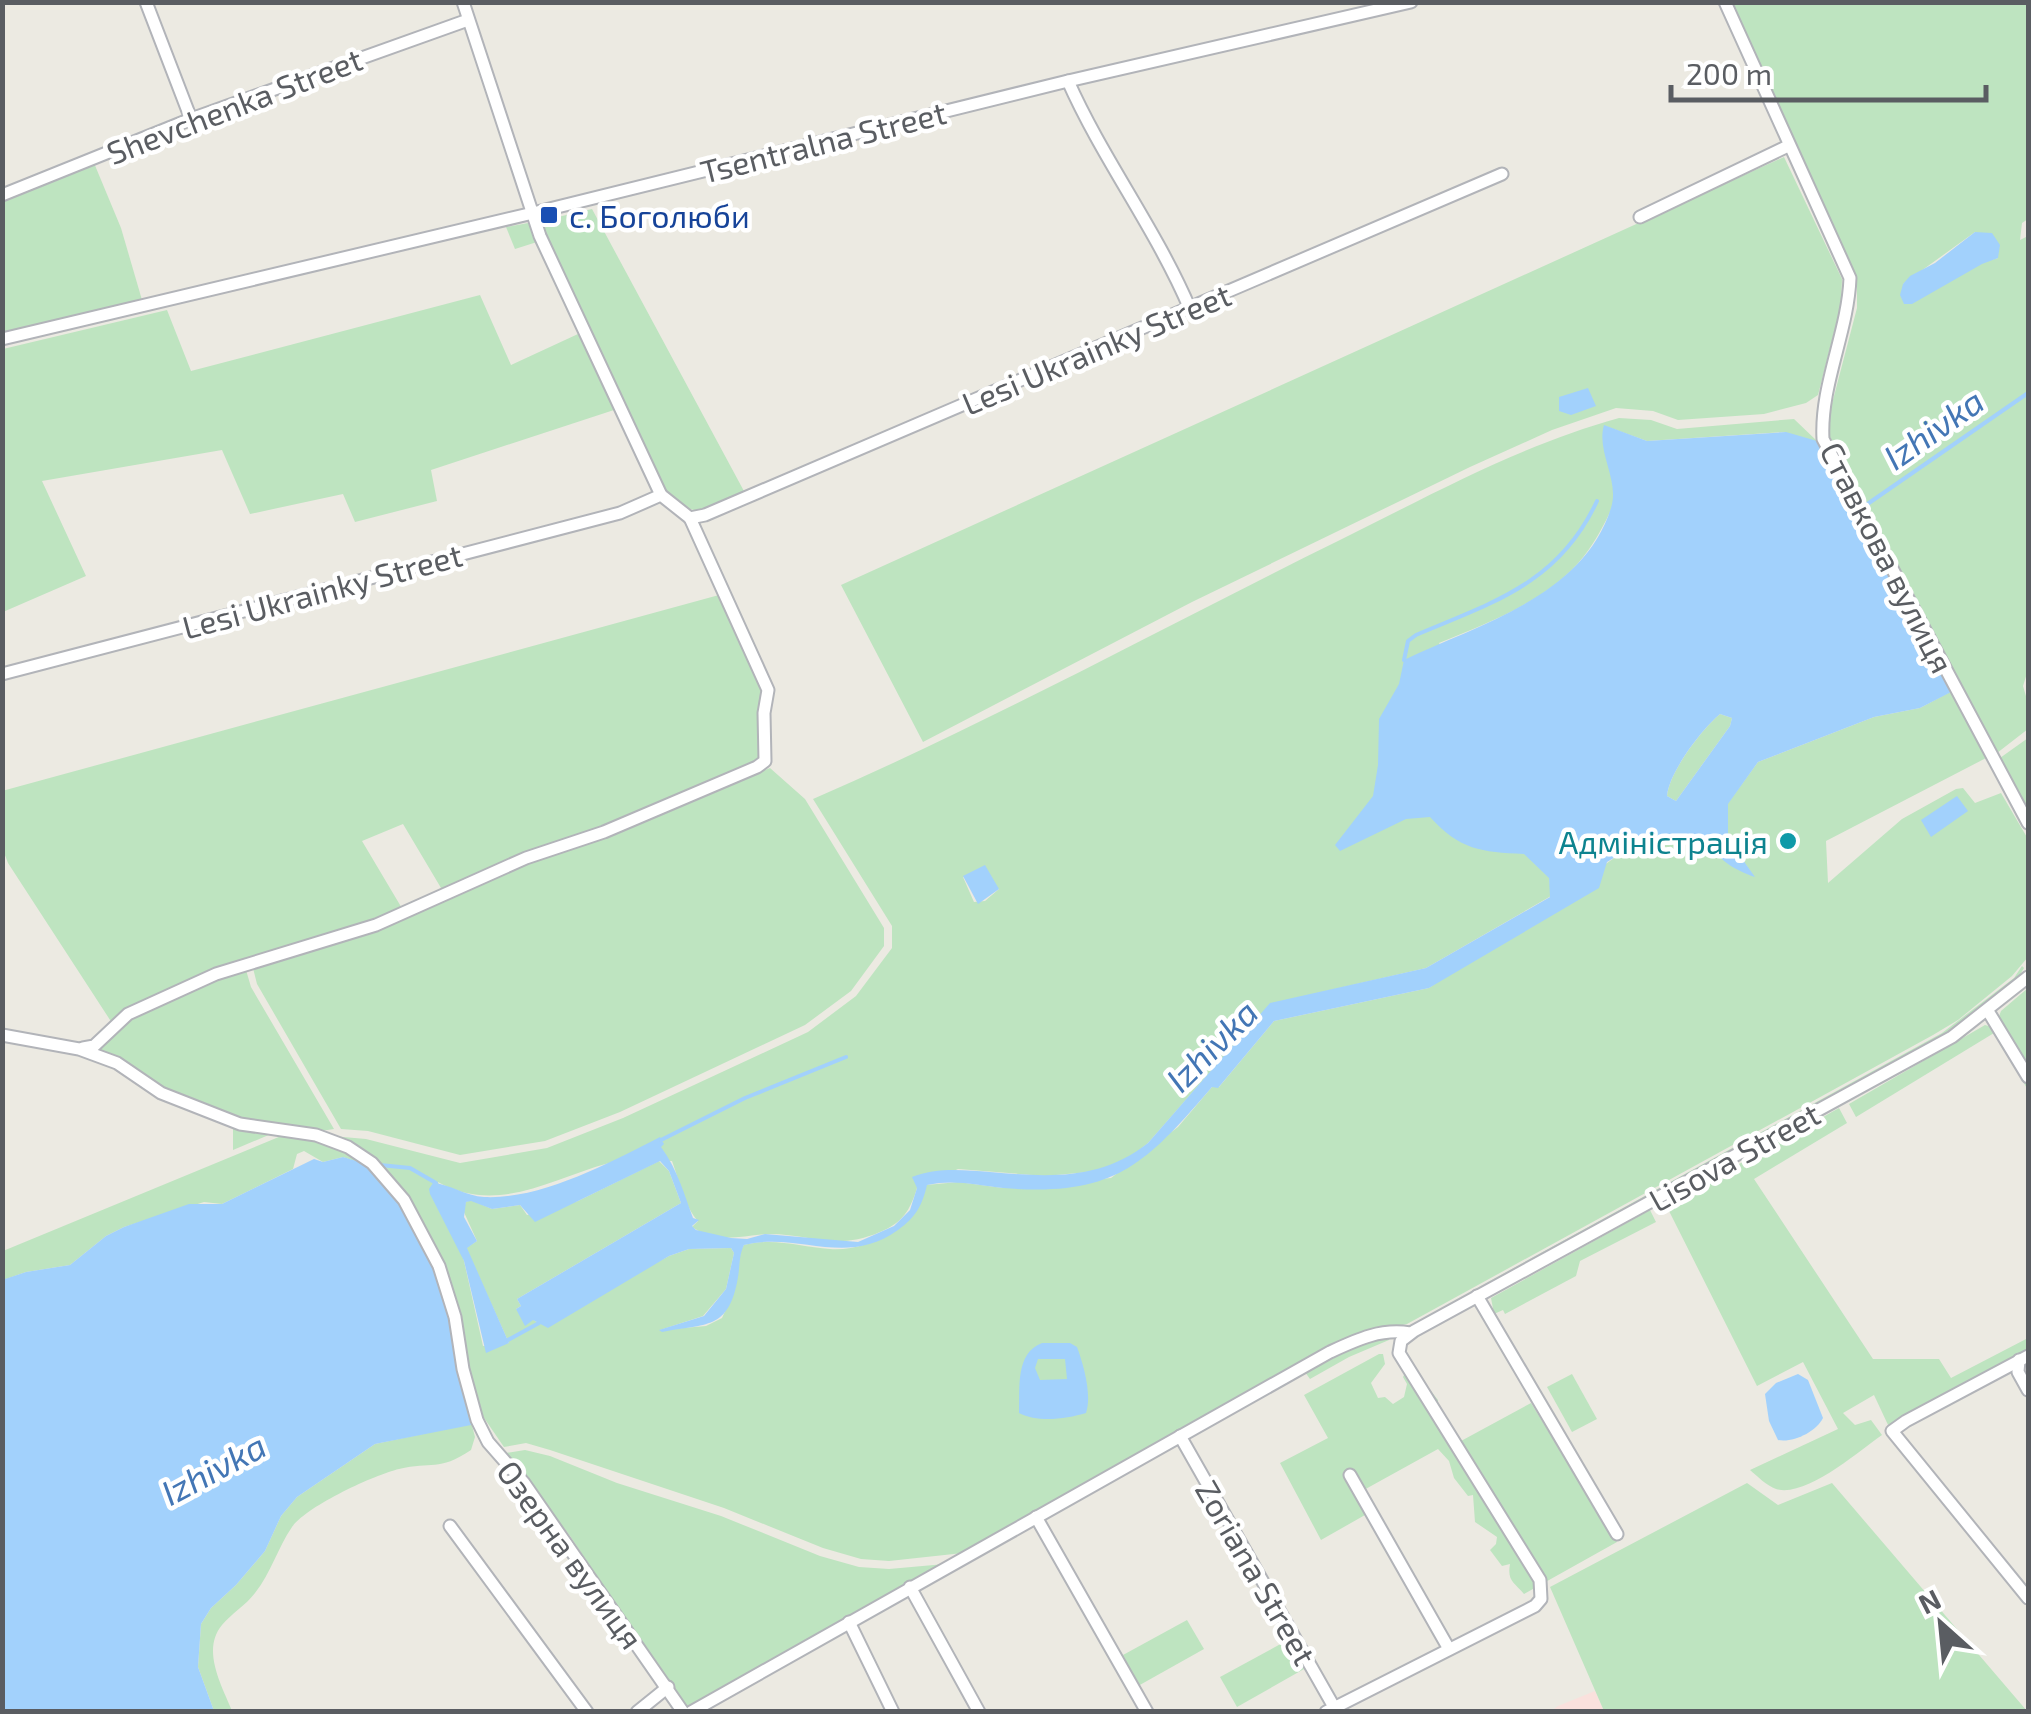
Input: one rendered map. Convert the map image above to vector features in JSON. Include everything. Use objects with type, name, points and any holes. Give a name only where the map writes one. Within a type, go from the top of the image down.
[{"type":"street","points":[[146,2],[191,119]]},
{"type":"street","points":[[79,1049],[94,1046],[128,1014],[216,974],[376,926],[526,858],[604,832],[757,768],[768,756],[764,713],[768,690],[690,518],[661,494],[540,236],[463,2]]},
{"type":"street","name":"Tsentralna Street","points":[[2,339],[1411,2]]},
{"type":"street","name":"Ставкова вулиця","points":[[1725,2],[1850,278],[1849,306],[1822,418],[1823,438],[2028,822]]},
{"type":"street","name":"Shevchenka Street","points":[[2,195],[191,119],[468,20]]},
{"type":"street","points":[[1068,81],[1090,130],[1169,259],[1190,309]]},
{"type":"street","points":[[1640,217],[1788,146]]},
{"type":"street","name":"Lesi Ukrainky Street","points":[[690,518],[1502,174]]},
{"type":"street","name":"Lesi Ukrainky Street","points":[[2,674],[620,512],[661,494]]},
{"type":"street","name":"Lisova Street","points":[[1410,1333],[1952,1037],[2028,977]]},
{"type":"street","points":[[1988,1011],[2028,1076]]},
{"type":"street","name":"Озерна вулиця","points":[[2,1035],[79,1049],[117,1062],[161,1093],[240,1124],[316,1135],[348,1146],[372,1163],[404,1200],[439,1266],[455,1317],[463,1369],[477,1420],[488,1442],[524,1484],[687,1712]]},
{"type":"street","points":[[1477,1296],[1617,1534]]},
{"type":"street","points":[[687,1712],[1360,1338],[1392,1330],[1410,1333]]},
{"type":"street","points":[[1330,1710],[1541,1599],[1541,1587],[1399,1354],[1401,1340],[1410,1333]]},
{"type":"street","points":[[2024,1358],[2018,1372],[2028,1390]]},
{"type":"street","points":[[2024,1358],[1892,1431],[2028,1598]]},
{"type":"street","name":"Zoriana Street","points":[[1180,1436],[1330,1710]]},
{"type":"street","points":[[1350,1475],[1449,1649]]},
{"type":"street","points":[[1036,1517],[1147,1712]]},
{"type":"street","points":[[450,1526],[586,1712]]},
{"type":"street","points":[[910,1587],[979,1712]]},
{"type":"street","points":[[849,1622],[894,1712]]},
{"type":"street","points":[[637,1712],[668,1687]]},
{"type":"shaded area","points":[[1595,1691],[1604,1711],[1550,1712],[1558,1706]]},
{"type":"green space","points":[[1732,3],[2028,3],[2028,219],[2022,223],[2020,240],[2028,236],[2028,670],[2023,686],[2028,703],[2028,729],[1997,753],[1830,437],[1828,419],[1857,308],[1857,277]],"holes":[[[1975,232],[1998,258],[1903,284]]]},
{"type":"green space","points":[[1784,157],[1842,279],[1841,305],[1818,395],[1806,403],[1764,414],[1678,420],[1653,411],[1616,408],[1552,430],[1192,602],[923,742],[841,585]]},
{"type":"green space","points":[[94,163],[121,228],[142,300],[3,333],[3,200]]},
{"type":"green space","points":[[592,209],[745,493],[710,508],[693,510],[662,490],[544,233],[545,220]]},
{"type":"green space","points":[[528,223],[537,242],[515,249],[506,227]]},
{"type":"green space","points":[[480,295],[511,365],[578,334],[614,410],[431,470],[437,501],[355,522],[343,494],[250,514],[222,450],[42,481],[86,576],[3,612],[3,349],[167,310],[191,371]]},
{"type":"green space","points":[[1619,418],[1651,420],[1677,429],[1794,419],[1817,441],[1988,757],[1826,841],[1828,883],[1902,819],[1956,789],[1963,788],[1975,803],[2001,793],[2028,839],[2028,957],[2012,976],[1933,1035],[1407,1324],[1359,1334],[963,1553],[889,1561],[861,1559],[550,1450],[526,1443],[504,1447],[482,1415],[407,1198],[332,1136],[366,1139],[460,1163],[547,1148],[623,1118],[808,1032],[856,996],[892,948],[892,926],[813,799],[1013,705],[1442,489],[1583,429]],"holes":[[[1605,426],[1647,441],[1785,432],[1952,691],[1920,708],[1874,717],[1758,762],[1728,803],[1728,839],[1753,875],[1709,839],[1680,833],[1627,849],[1429,988],[1274,1021],[1219,1087],[1212,1087],[1178,1127],[1111,1178],[1003,1188],[958,1182],[926,1185],[903,1223],[861,1246],[830,1249],[777,1242],[744,1245],[734,1292],[722,1318],[706,1326],[660,1330],[703,1316],[726,1289],[734,1253],[731,1248],[689,1249],[669,1256],[540,1324],[516,1309],[521,1306],[517,1299],[681,1203],[669,1171],[659,1161],[578,1201],[527,1215],[520,1205],[492,1209],[471,1200],[463,1210],[477,1241],[466,1248],[509,1343],[483,1346],[464,1261],[438,1182],[460,1191],[503,1195],[616,1161],[632,1160],[672,1161],[686,1201],[698,1221],[692,1227],[710,1236],[782,1234],[835,1241],[864,1238],[900,1220],[917,1188],[958,1169],[1045,1176],[1089,1172],[1126,1161],[1148,1143],[1270,1004],[1426,968],[1551,896],[1545,836],[1439,643],[1536,598],[1584,556],[1603,527],[1628,474]],[[963,877],[999,889],[985,901],[974,902]]]},
{"type":"green space","points":[[719,595],[764,690],[764,754],[755,764],[444,893],[403,824],[362,841],[403,910],[248,962],[112,1023],[3,850],[2,791]]},
{"type":"green space","points":[[1720,714],[1732,718],[1730,726],[1676,801],[1667,796],[1688,752]]},
{"type":"green space","points":[[2028,738],[2028,811],[2000,758]]},
{"type":"green space","points":[[770,768],[805,799],[884,928],[884,946],[851,991],[805,1025],[620,1112],[545,1141],[460,1155],[368,1131],[341,1129],[257,984],[253,968],[378,929],[527,861]]},
{"type":"green space","points":[[2022,966],[2016,981],[1956,1028],[1417,1321],[1942,1033],[2014,978]]},
{"type":"green space","points":[[246,970],[251,987],[334,1129],[303,1131],[240,1120],[179,1096],[95,1050],[130,1017],[217,978]]},
{"type":"green space","points":[[2028,988],[2028,1070],[1998,1019],[2001,1011]]},
{"type":"green space","points":[[1985,1025],[1995,1028],[2028,1083],[2028,1090],[1994,1033],[1856,1117],[1849,1104]]},
{"type":"green space","points":[[1839,1108],[1847,1123],[1754,1179],[1873,1359],[1939,1359],[1951,1378],[2028,1338],[2028,1351],[1889,1427],[1874,1395],[1843,1413],[1855,1425],[1871,1420],[1882,1435],[1817,1480],[1802,1487],[1776,1489],[1750,1470],[1838,1429],[1803,1362],[1757,1386],[1666,1205]]},
{"type":"green space","points":[[233,1125],[271,1134],[233,1150]]},
{"type":"green space","points":[[286,1134],[329,1144],[369,1166],[343,1157],[323,1162],[304,1151],[297,1154],[293,1169],[222,1204],[204,1202],[124,1227],[70,1265],[3,1280],[3,1251]]},
{"type":"green space","points":[[1650,1210],[1656,1222],[1580,1261],[1576,1276],[1505,1314],[1503,1310],[1494,1314],[1491,1298]]},
{"type":"green space","points":[[1389,1337],[1310,1379],[1305,1372],[1360,1343]]},
{"type":"green space","points":[[1383,1354],[1385,1364],[1371,1383],[1378,1398],[1385,1397],[1393,1404],[1404,1397],[1407,1384],[1403,1377],[1412,1367],[1438,1400],[1461,1441],[1531,1403],[1617,1542],[1524,1594],[1510,1578],[1510,1564],[1502,1566],[1490,1550],[1497,1537],[1475,1522],[1473,1495],[1468,1496],[1454,1478],[1449,1461],[1438,1449],[1362,1491],[1347,1483],[1365,1515],[1321,1540],[1280,1463],[1328,1438],[1304,1395]]},
{"type":"green space","points":[[457,1368],[475,1437],[471,1450],[442,1464],[399,1469],[374,1478],[326,1501],[292,1527],[261,1585],[216,1635],[215,1668],[232,1711],[214,1711],[198,1667],[201,1624],[211,1608],[265,1551],[281,1516],[297,1497],[375,1444],[470,1424],[458,1413]]},
{"type":"green space","points":[[1572,1374],[1597,1419],[1572,1432],[1547,1387]]},
{"type":"green space","points":[[525,1450],[859,1567],[889,1569],[945,1564],[686,1709],[570,1536],[506,1453]]},
{"type":"green space","points":[[1747,1483],[1778,1505],[1832,1483],[2027,1711],[1604,1711],[1550,1587]]},
{"type":"green space","points":[[1187,1620],[1204,1649],[1138,1686],[1123,1655]]},
{"type":"green space","points":[[1288,1640],[1304,1669],[1237,1707],[1220,1677]]},
{"type":"water","points":[[1975,232],[1992,233],[2000,245],[1998,258],[1912,304],[1904,304],[1900,295],[1910,276],[1935,263]]},
{"type":"water","points":[[1588,388],[1596,406],[1571,415],[1559,411],[1559,397]]},
{"type":"water","points":[[1604,425],[1647,441],[1786,432],[1817,441],[1953,691],[1920,708],[1874,717],[1758,762],[1728,804],[1728,839],[1755,877],[1727,863],[1709,839],[1668,837],[1632,848],[1607,862],[1599,888],[1429,988],[1274,1021],[1218,1088],[1212,1087],[1166,1137],[1124,1170],[1073,1187],[1003,1188],[937,1183],[927,1185],[914,1216],[878,1241],[840,1248],[784,1242],[744,1245],[729,1307],[722,1316],[703,1325],[659,1330],[704,1316],[726,1289],[734,1253],[731,1248],[689,1249],[669,1256],[548,1328],[533,1320],[525,1326],[516,1309],[521,1306],[517,1299],[681,1203],[669,1171],[660,1161],[535,1222],[520,1205],[492,1209],[466,1202],[464,1217],[477,1241],[467,1248],[509,1343],[486,1353],[464,1261],[430,1194],[433,1183],[484,1197],[529,1192],[575,1178],[660,1137],[693,1218],[699,1220],[692,1226],[696,1230],[731,1238],[765,1234],[858,1242],[894,1226],[910,1210],[917,1188],[912,1177],[921,1174],[951,1170],[1073,1174],[1130,1155],[1148,1143],[1270,1003],[1426,968],[1550,897],[1549,878],[1524,854],[1472,847],[1451,836],[1430,817],[1406,819],[1340,851],[1335,845],[1373,796],[1379,719],[1399,684],[1404,660],[1525,604],[1553,586],[1597,539],[1613,498],[1602,435]],"holes":[[[1720,714],[1732,718],[1676,801],[1667,796],[1680,763],[1704,730]]]},
{"type":"water","points":[[1957,796],[1968,811],[1931,837],[1921,820]]},
{"type":"water","points":[[985,865],[999,889],[978,904],[963,876]]},
{"type":"water","points":[[343,1157],[368,1166],[385,1181],[421,1237],[446,1299],[471,1425],[375,1444],[297,1497],[281,1516],[265,1551],[211,1608],[201,1624],[198,1667],[214,1711],[3,1711],[2,1280],[70,1265],[124,1227],[189,1204],[222,1204],[314,1159],[323,1162]]},
{"type":"water","points":[[1042,1343],[1070,1343],[1077,1347],[1088,1389],[1086,1413],[1052,1419],[1019,1413],[1023,1363],[1033,1348]],"holes":[[[1038,1359],[1065,1359],[1067,1379],[1040,1380],[1035,1368]]]},
{"type":"water","points":[[1798,1374],[1808,1380],[1823,1418],[1804,1435],[1778,1440],[1769,1421],[1765,1394],[1776,1383]]},
{"type":"waterway","name":"Izhivka","points":[[1866,505],[2028,393]]},
{"type":"waterway","points":[[1404,660],[1408,641],[1416,635],[1498,600],[1544,571],[1582,529],[1597,501]]},
{"type":"waterway","points":[[661,1140],[745,1098],[846,1057]]},
{"type":"waterway","points":[[380,1165],[410,1168],[436,1183]]},
{"type":"waterway","name":"Izhivka","points":[[508,1340],[539,1323]]},
{"type":"place","name":"с. Боголюби","points":[[549,215]]},
{"type":"place","name":"Адміністрація","points":[[1788,841]]}]
